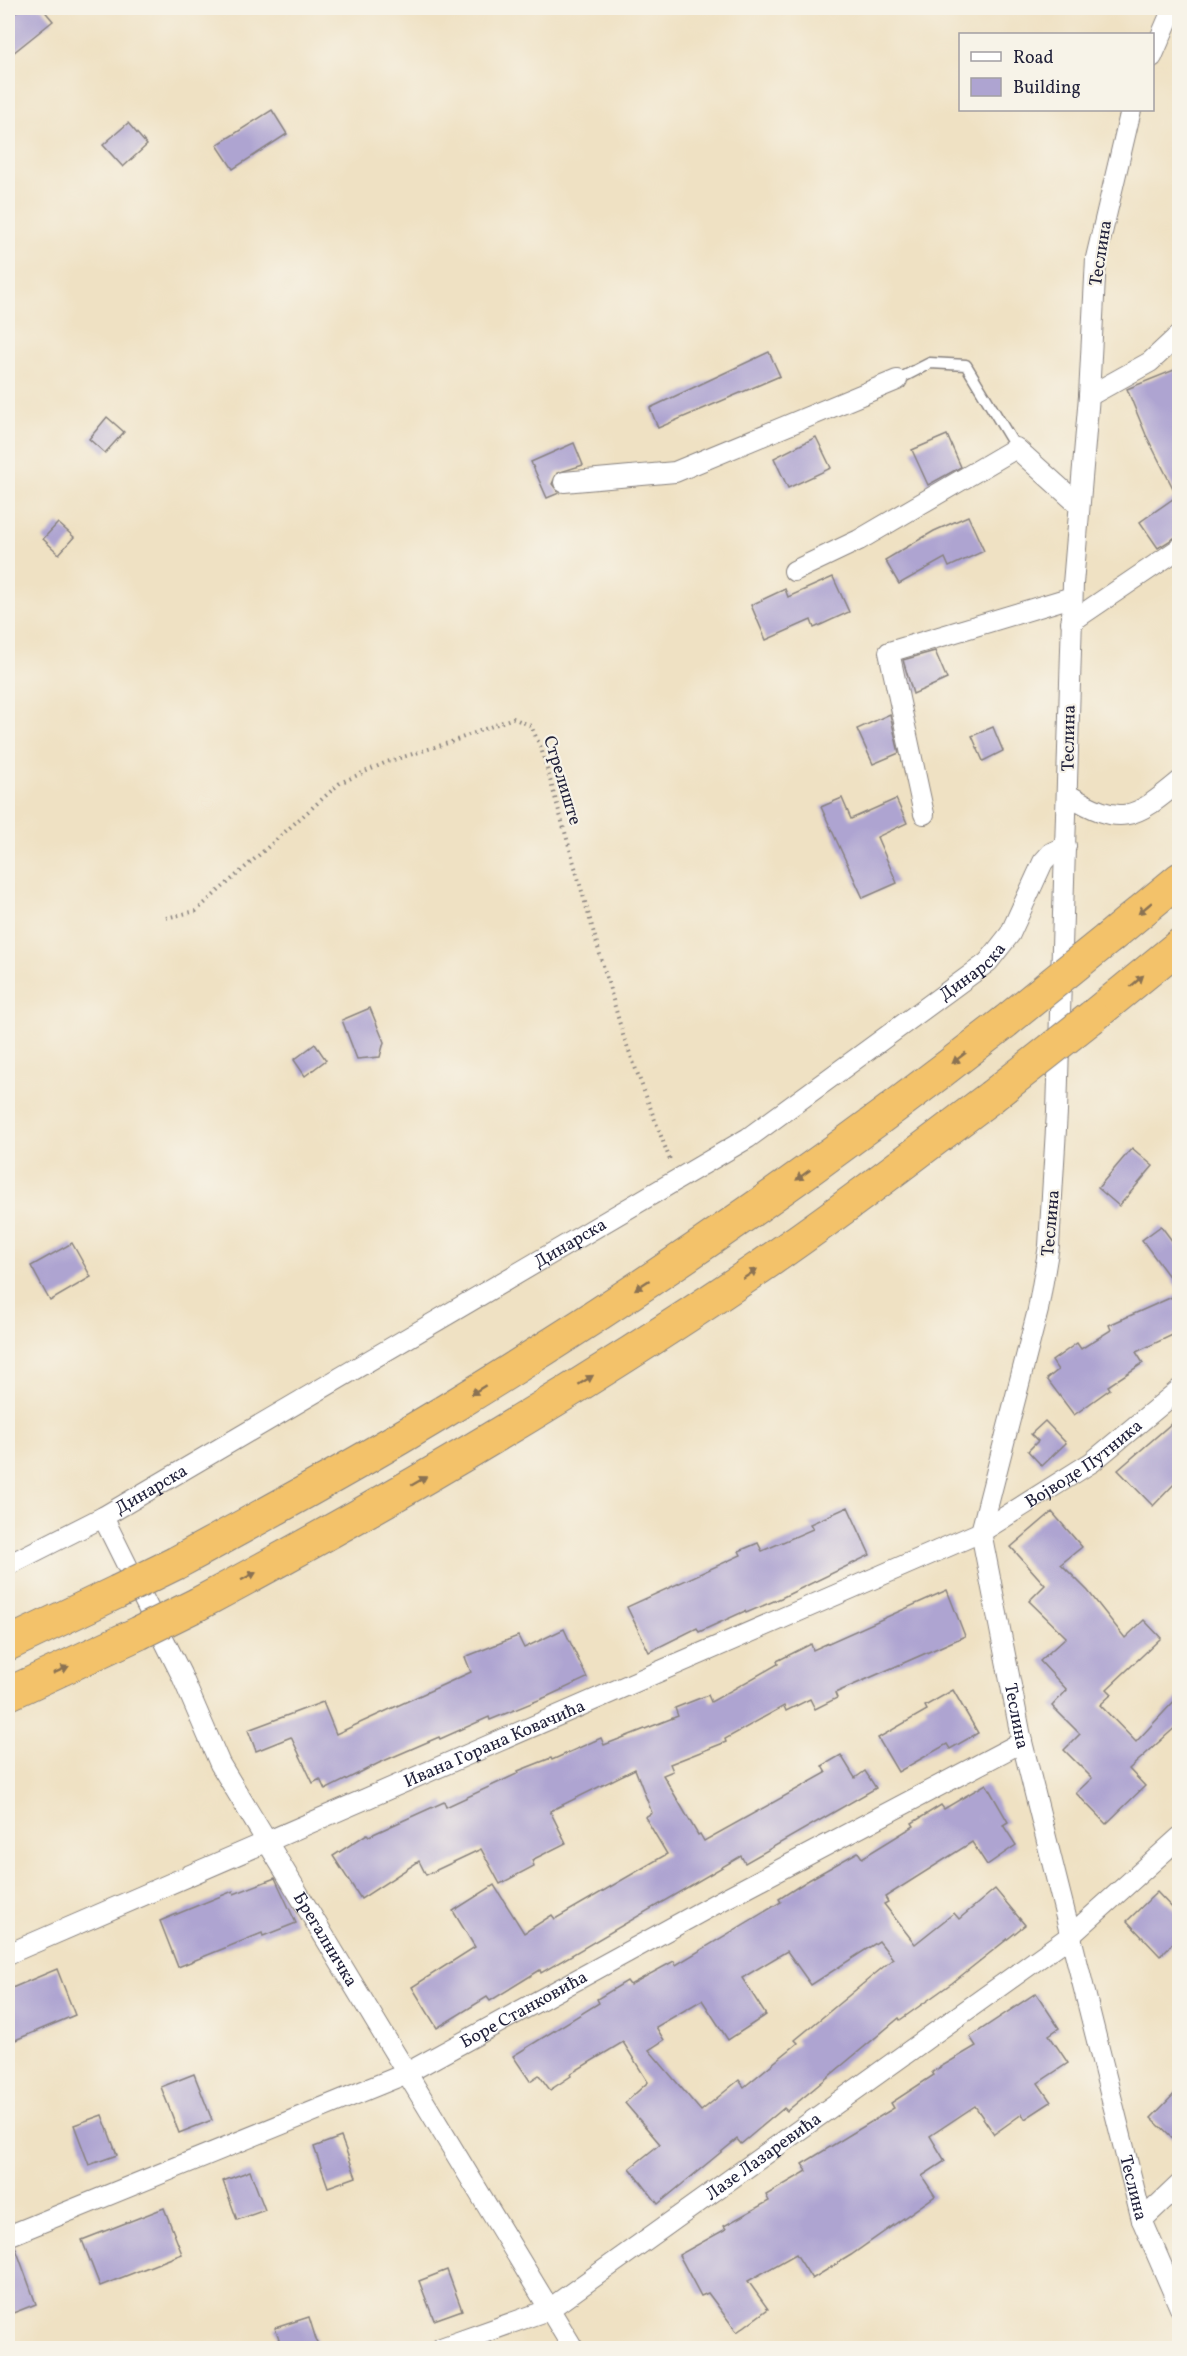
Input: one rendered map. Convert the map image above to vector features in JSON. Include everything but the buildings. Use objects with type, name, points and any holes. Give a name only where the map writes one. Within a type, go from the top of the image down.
[{"type":"highway","points":[[8,1644],[176,1563],[311,1490],[445,1411],[673,1265],[789,1186],[915,1093],[1179,879]]},
{"type":"highway","points":[[8,1694],[198,1604],[373,1508],[628,1354],[814,1229],[991,1097],[1179,945]]},
{"type":"street","points":[[1154,52],[1173,8]]},
{"type":"street","name":"Теслина","points":[[1131,111],[1096,258],[1089,396],[1072,597],[1066,846],[1049,1246],[1036,1319],[981,1532],[1022,1742],[1142,2220],[1179,2308]]},
{"type":"street","points":[[1089,396],[1150,362],[1179,334]]},
{"type":"street","points":[[564,482],[675,472],[897,380]]},
{"type":"street","points":[[794,571],[859,540],[1016,448],[1079,505]]},
{"type":"street","points":[[1071,622],[1179,548]]},
{"type":"street","points":[[924,813],[890,652],[1072,597]]},
{"type":"street","points":[[1067,794],[1088,805],[1121,816],[1135,814],[1148,808],[1179,781]]},
{"type":"street","name":"Динарска","points":[[8,1565],[103,1517],[748,1138],[988,962],[1010,934],[1043,862],[1051,853],[1066,846]]},
{"type":"street","name":"Војводе Путника","points":[[981,1532],[1092,1462],[1179,1389]]},
{"type":"street","name":"Брегалничка","points":[[103,1517],[180,1674],[220,1764],[573,2349]]},
{"type":"street","name":"Ивана Горана Ковачића","points":[[8,1954],[981,1532]]},
{"type":"street","name":"Боре Станковића","points":[[8,2236],[405,2074],[726,1898],[1022,1742]]},
{"type":"street","name":"Лазе Лазаревића","points":[[441,2349],[548,2310],[1070,1936],[1179,1837]]},
{"type":"street","points":[[1142,2220],[1179,2184]]},
{"type":"lane","points":[[897,380],[930,363],[966,365],[1016,448]]},
{"type":"path","name":"Стрелиште","points":[[166,918],[196,911],[340,783],[387,762],[452,742],[513,718],[531,726],[541,748],[623,1035],[678,1180]]}]
